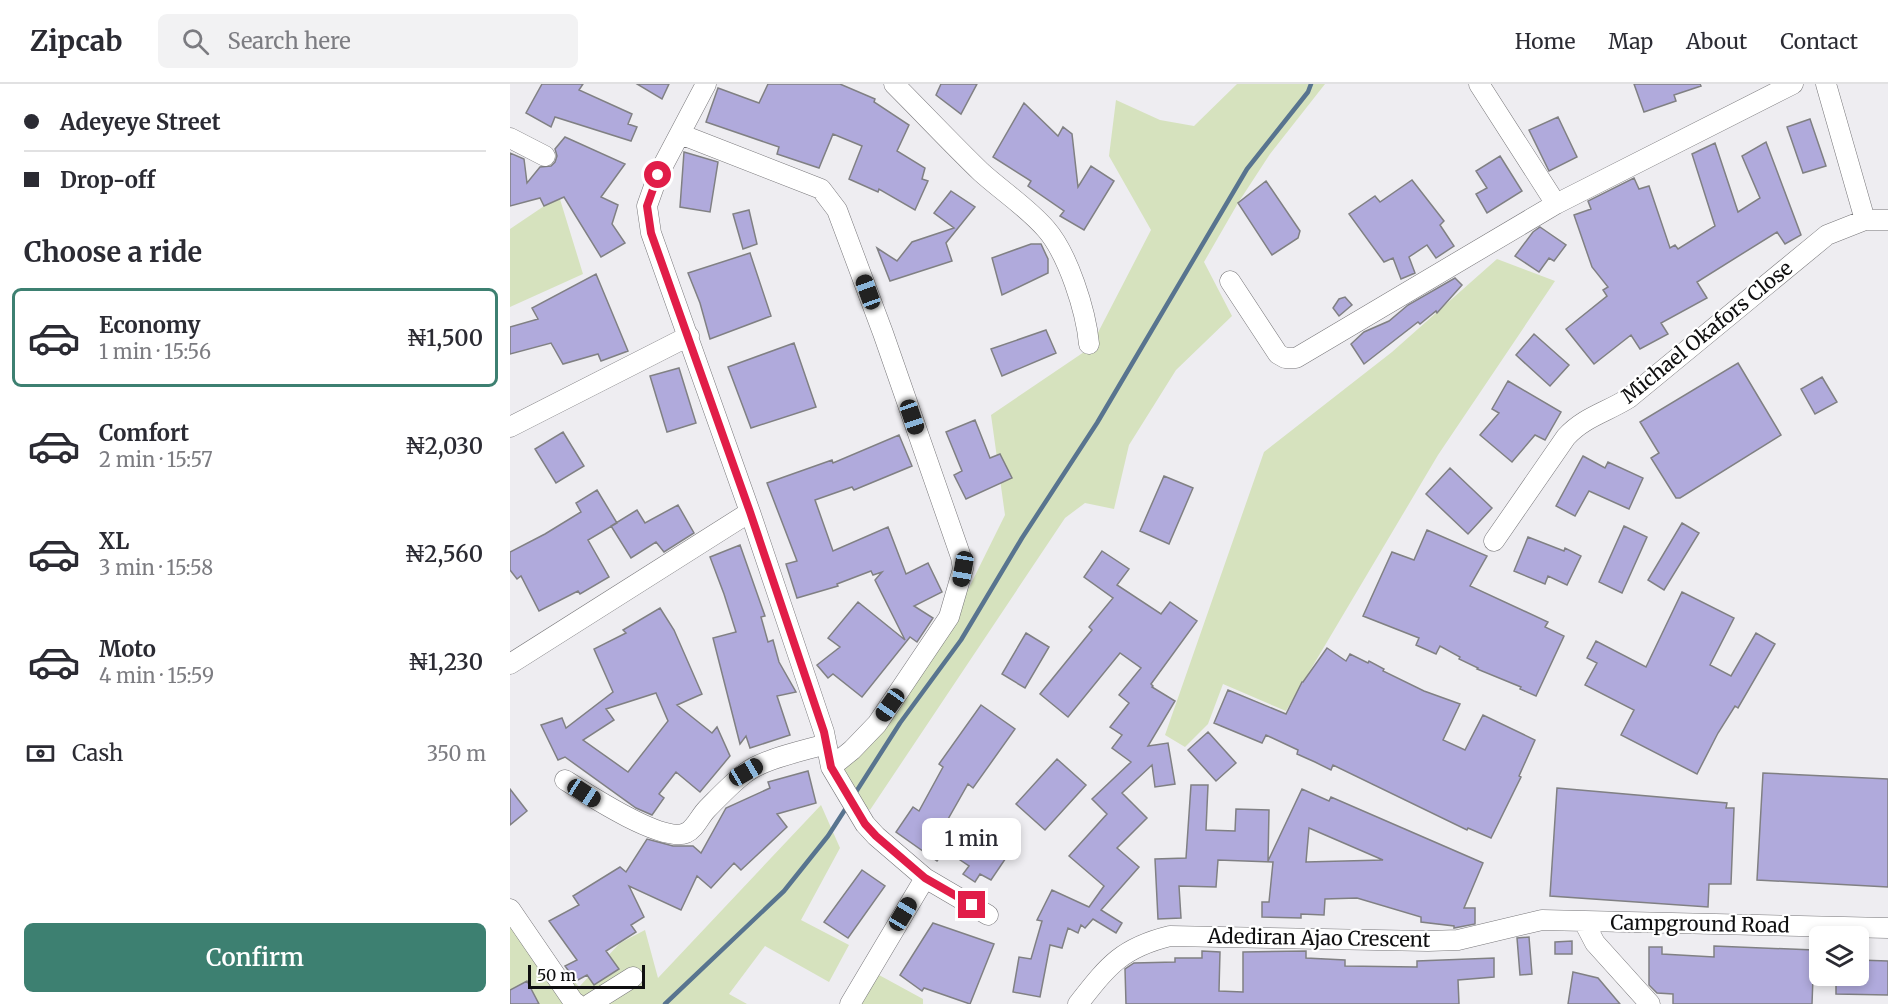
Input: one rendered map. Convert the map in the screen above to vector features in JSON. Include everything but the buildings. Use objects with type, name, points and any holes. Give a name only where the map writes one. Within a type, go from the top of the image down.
[{"type":"street","points":[[706,84],[658,175],[647,206],[651,233],[750,512],[826,744],[832,769],[871,830],[925,878],[988,915]]},
{"type":"street","points":[[894,84],[982,172],[1046,228],[1060,248],[1079,297],[1088,329],[1089,344]]},
{"type":"street","points":[[1479,84],[1556,204]]},
{"type":"street","points":[[1230,281],[1278,354],[1286,358],[1296,358],[1556,204],[1793,84]]},
{"type":"street","points":[[1826,84],[1865,220],[1888,220]]},
{"type":"street","points":[[680,134],[821,189],[831,200],[837,210],[883,333],[961,557],[963,569],[961,581],[950,617],[877,724],[832,769]]},
{"type":"street","points":[[510,138],[545,156]]},
{"type":"street","name":"Michael Okafors Close","points":[[1494,541],[1575,426],[1588,418],[1614,408],[1629,398],[1827,235],[1865,220]]},
{"type":"street","points":[[510,427],[689,336]]},
{"type":"street","points":[[510,664],[750,512]]},
{"type":"street","points":[[565,780],[620,815],[668,833],[682,834],[692,828],[706,810],[746,772],[765,761],[826,744]]},
{"type":"street","points":[[850,1004],[925,878]]},
{"type":"street","points":[[510,909],[577,1004]]},
{"type":"street","name":"Adediran Ajao Crescent","points":[[1078,1004],[1105,970],[1120,956],[1133,948],[1170,936],[1458,940],[1542,920],[1584,921]]},
{"type":"street","points":[[1584,921],[1594,944],[1650,1004]]},
{"type":"street","name":"Campground Road","points":[[1584,921],[1888,928]]},
{"type":"street","points":[[590,1004],[633,977]]},
{"type":"green space","points":[[1237,84],[1325,84],[1270,154],[1204,262],[1232,316],[1176,370],[1129,445],[1114,509],[1085,503],[1065,518],[870,810],[857,801],[843,768],[951,624],[1005,515],[991,415],[1090,348],[1151,230],[1109,156],[1116,100],[1160,120],[1194,126]]},
{"type":"green space","points":[[559,196],[583,274],[510,307],[510,229]]},
{"type":"green space","points":[[1497,259],[1555,281],[1438,455],[1286,711],[1223,684],[1208,724],[1185,747],[1165,735],[1264,452],[1392,352]]},
{"type":"green space","points":[[821,805],[840,848],[801,920],[849,945],[829,982],[765,946],[729,994],[747,1004],[510,1004],[510,911],[579,987],[620,943],[645,930],[658,978]]},
{"type":"green space","points":[[879,975],[923,999],[923,1004],[857,1004]]},
{"type":"waterway","points":[[854,795],[900,723],[961,640],[1022,538],[1097,423],[1247,169],[1308,92],[1311,84]]},
{"type":"waterway","points":[[665,1004],[784,891],[828,836],[848,805]]},
{"type":"route","points":[[658,175],[647,206],[651,233],[750,512],[824,732],[831,767],[865,824],[876,836],[925,878],[972,905]]}]
